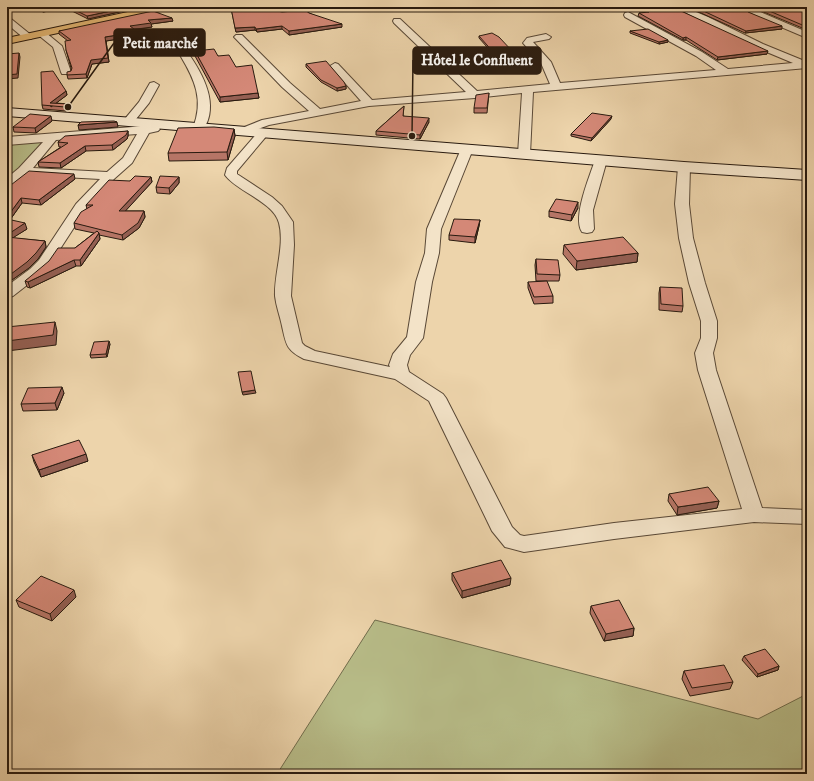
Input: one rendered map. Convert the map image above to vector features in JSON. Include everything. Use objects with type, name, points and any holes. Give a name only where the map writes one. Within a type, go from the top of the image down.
[{"type":"highway","points":[[7,41],[165,7]]},
{"type":"street","points":[[802,7],[807,9]]},
{"type":"street","points":[[244,131],[266,122],[369,103],[807,65],[760,46],[684,10]]},
{"type":"street","points":[[752,11],[807,35]]},
{"type":"street","points":[[628,15],[699,54],[726,72]]},
{"type":"street","points":[[7,20],[28,37]]},
{"type":"street","points":[[397,21],[475,95]]},
{"type":"street","points":[[42,34],[57,46],[66,72]]},
{"type":"street","points":[[239,37],[286,85],[317,112]]},
{"type":"street","points":[[546,37],[530,40],[528,41],[528,44],[538,52],[547,63],[553,74],[556,86]]},
{"type":"street","points":[[185,55],[196,72],[202,92],[205,111],[199,128]]},
{"type":"street","points":[[335,66],[369,103]]},
{"type":"street","points":[[795,67],[807,72]]},
{"type":"street","points":[[128,122],[144,103],[154,85]]},
{"type":"street","points":[[524,154],[528,89]]},
{"type":"street","points":[[7,112],[684,167],[807,175]]},
{"type":"street","points":[[284,119],[274,124],[273,130],[231,171],[231,176],[267,200],[286,222],[287,245],[283,296],[294,344],[299,350],[310,355],[401,375],[437,398],[503,531],[513,542],[524,544],[614,531],[754,515],[807,518]]},
{"type":"street","points":[[7,141],[182,126]]},
{"type":"street","points":[[7,293],[44,264],[81,207],[110,176],[128,160],[145,129]]},
{"type":"street","points":[[7,185],[23,171],[53,137]]},
{"type":"street","points":[[401,375],[398,365],[402,354],[415,338],[424,282],[432,253],[434,229],[467,149]]},
{"type":"street","points":[[587,229],[586,210],[601,160]]},
{"type":"street","points":[[684,167],[682,204],[686,238],[697,283],[709,321],[709,338],[704,353],[706,370],[754,515]]},
{"type":"street","points":[[23,171],[110,176]]},
{"type":"green space","points":[[47,141],[7,184],[7,144]]},
{"type":"green space","points":[[375,620],[758,719],[807,694],[807,774],[277,774]]},
{"type":"building","points":[[39,7],[53,7],[42,9]]},
{"type":"building","points":[[69,7],[130,7],[87,16]]},
{"type":"building","points":[[253,7],[263,10],[268,9],[282,12],[305,10],[309,13],[342,24],[289,31],[282,26],[256,29],[255,27],[235,28],[231,8]]},
{"type":"building","points":[[679,7],[681,11],[768,51],[718,57],[686,37],[683,38],[639,13]]},
{"type":"building","points":[[695,7],[712,7],[720,10],[747,7],[748,12],[782,26],[746,31]]},
{"type":"building","points":[[760,7],[794,7],[798,10],[805,9],[807,10],[807,27]]},
{"type":"building","points":[[153,11],[172,18],[148,20],[151,23],[130,26],[143,36],[139,42],[124,34],[105,37],[108,58],[91,60],[86,74],[67,75],[67,72],[71,71],[72,68],[66,50],[65,41],[71,40],[59,31]]},
{"type":"building","points":[[648,29],[668,40],[659,42],[630,31]]},
{"type":"building","points":[[492,33],[499,37],[513,52],[495,54],[479,36]]},
{"type":"building","points":[[214,49],[218,56],[229,55],[236,67],[252,65],[258,93],[220,97],[195,51]]},
{"type":"building","points":[[19,53],[17,74],[7,75],[7,54]]},
{"type":"building","points":[[326,61],[346,86],[337,88],[321,80],[306,64]]},
{"type":"building","points":[[53,71],[66,91],[50,103],[69,104],[65,107],[42,105],[41,72]]},
{"type":"building","points":[[489,93],[487,108],[474,108],[476,95]]},
{"type":"building","points":[[404,106],[403,116],[429,118],[420,135],[376,131]]},
{"type":"building","points":[[592,113],[612,116],[592,138],[571,134]]},
{"type":"building","points":[[30,114],[51,116],[35,128],[13,127]]},
{"type":"building","points":[[81,122],[117,122],[78,125]]},
{"type":"building","points":[[214,127],[234,129],[227,152],[168,153],[178,128]]},
{"type":"building","points":[[128,131],[126,135],[112,145],[85,146],[60,163],[38,162],[68,143],[58,142],[65,136]]},
{"type":"building","points":[[29,171],[74,174],[39,200],[21,198],[7,217],[7,188]]},
{"type":"building","points":[[135,176],[151,177],[119,211],[144,211],[138,223],[122,235],[74,223],[81,212],[93,205],[86,205],[109,180],[130,181]]},
{"type":"building","points":[[160,176],[179,177],[169,188],[156,187]]},
{"type":"building","points":[[556,199],[578,202],[572,215],[549,211]]},
{"type":"building","points":[[7,219],[25,223],[10,233],[7,233]]},
{"type":"building","points":[[454,219],[480,220],[475,237],[449,235]]},
{"type":"building","points":[[97,231],[99,233],[80,260],[74,260],[28,282],[25,281],[49,261],[58,248],[75,248]]},
{"type":"building","points":[[7,237],[45,241],[27,262],[11,274],[7,272]]},
{"type":"building","points":[[623,237],[638,253],[577,261],[564,245]]},
{"type":"building","points":[[536,259],[558,260],[560,275],[537,274]]},
{"type":"building","points":[[547,281],[553,296],[534,297],[528,282]]},
{"type":"building","points":[[660,287],[682,288],[683,306],[661,304]]},
{"type":"building","points":[[55,322],[53,335],[7,341],[7,327]]},
{"type":"building","points":[[109,341],[106,354],[90,355],[94,342]]},
{"type":"building","points":[[251,371],[255,390],[242,392],[238,372]]},
{"type":"building","points":[[62,387],[55,403],[21,404],[28,388]]},
{"type":"building","points":[[79,440],[86,454],[39,470],[32,455]]},
{"type":"building","points":[[708,487],[719,501],[678,507],[669,494]]},
{"type":"building","points":[[501,560],[511,578],[462,591],[452,573]]},
{"type":"building","points":[[41,576],[74,590],[50,614],[16,600]]},
{"type":"building","points":[[619,600],[634,628],[606,634],[591,606]]},
{"type":"building","points":[[765,649],[779,666],[758,674],[744,656]]},
{"type":"building","points":[[724,665],[733,682],[692,688],[684,671]]},
{"type":"place","name":"Petit marché","points":[[68,107]]},
{"type":"place","name":"Hôtel le Confluent","points":[[412,136]]}]
